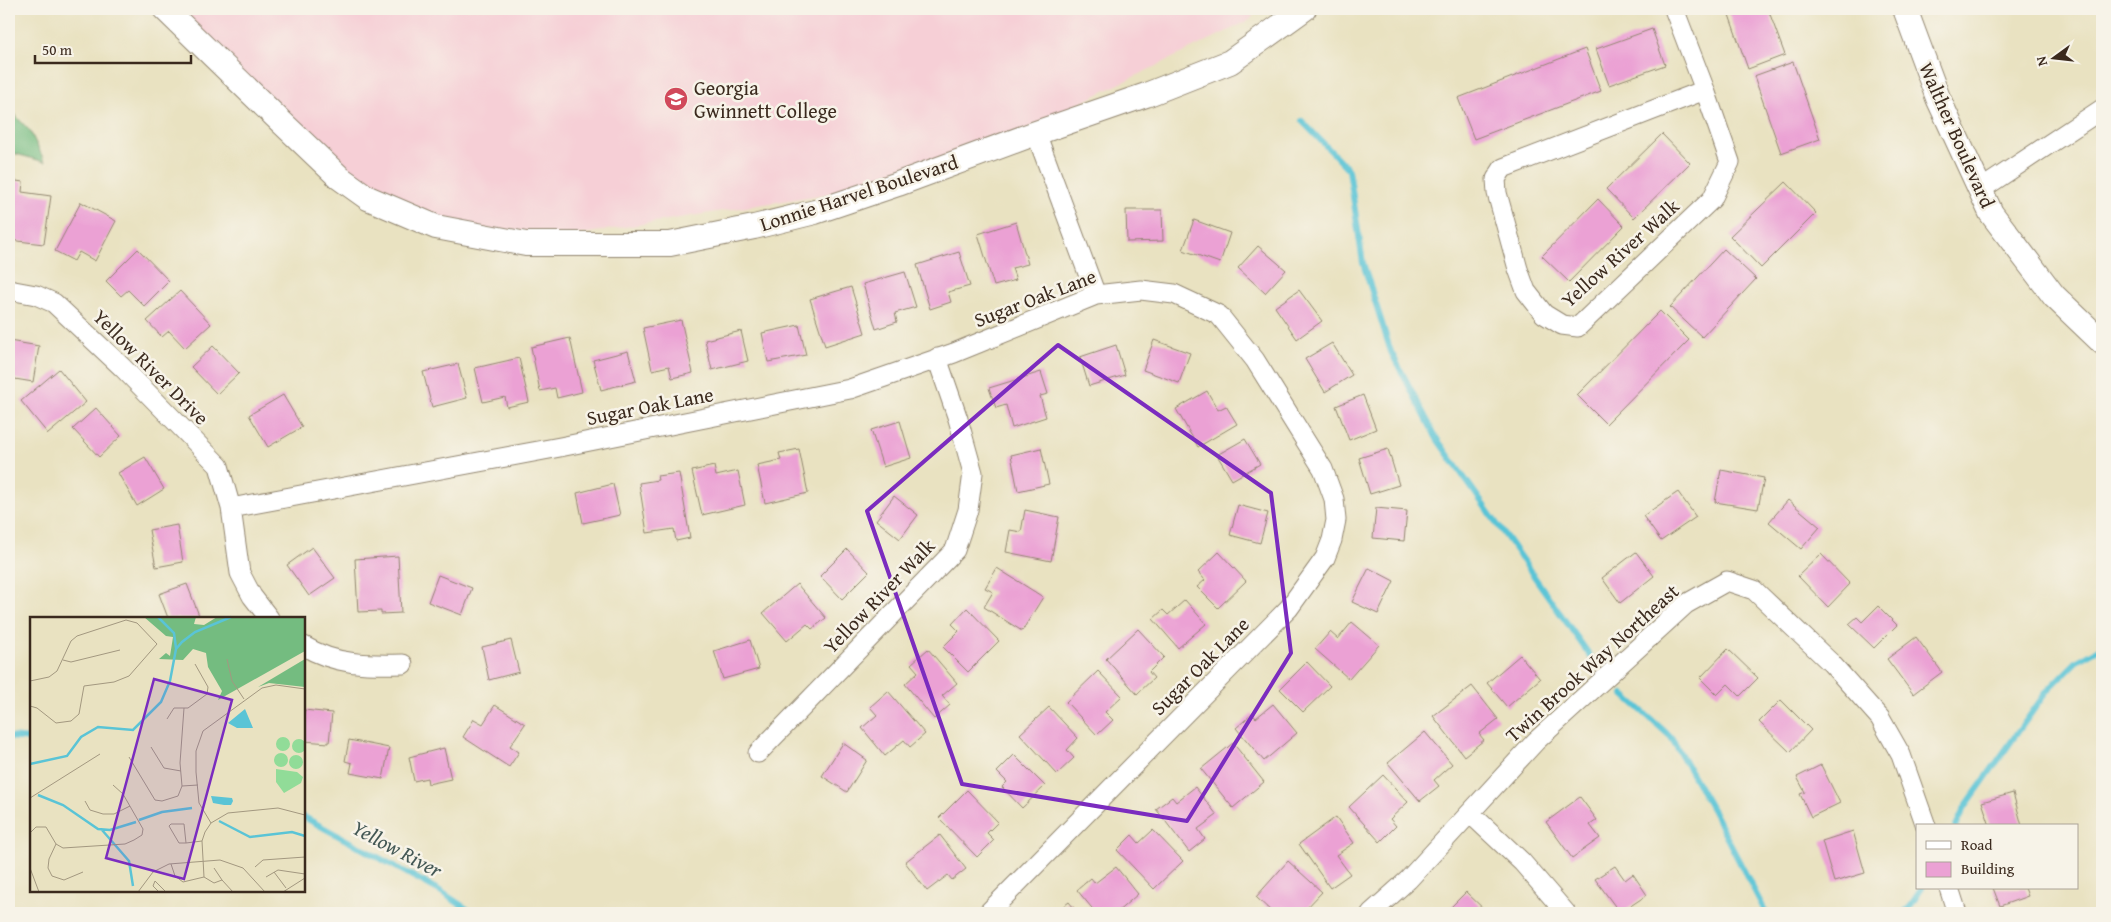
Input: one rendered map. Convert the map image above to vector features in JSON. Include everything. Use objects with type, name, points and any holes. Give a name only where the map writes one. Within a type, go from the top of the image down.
[{"type":"street","name":"Lonnie Harvel Boulevard","points":[[165,9],[340,178],[368,198],[436,227],[526,244],[670,244],[754,227],[814,212],[898,184],[1036,132],[1146,95],[1230,62],[1304,9]]},
{"type":"street","name":"Yellow River Walk","points":[[1674,9],[1705,90],[1730,162],[1712,199],[1578,327],[1562,324],[1544,314],[1526,291],[1506,230],[1497,193],[1496,179],[1502,168],[1705,90]]},
{"type":"street","name":"Walther Boulevard","points":[[1905,9],[1938,98],[1992,213],[2054,296],[2102,342]]},
{"type":"street","points":[[1980,190],[2102,108]]},
{"type":"street","points":[[1036,132],[1096,294]]},
{"type":"street","name":"Yellow River Drive","points":[[9,290],[36,295],[54,303],[122,366],[219,466],[232,508],[240,573],[252,596],[268,617]]},
{"type":"street","name":"Sugar Oak Lane","points":[[232,508],[560,447],[850,389],[954,353],[1096,294],[1141,290],[1174,294],[1219,315],[1255,360],[1323,469],[1334,499],[1335,527],[1332,540],[1325,558],[1289,608],[988,913]]},
{"type":"street","name":"Yellow River Walk","points":[[758,753],[955,550],[968,510],[973,472],[958,419],[937,358]]},
{"type":"street","name":"Twin Brook Way Northeast","points":[[1371,913],[1408,880],[1471,814],[1536,741],[1686,604],[1727,582],[1754,590],[1831,663],[1880,718],[1901,755],[1925,824]]},
{"type":"street","points":[[305,646],[338,660],[363,665],[403,664]]},
{"type":"street","points":[[1471,814],[1522,862],[1566,913]]},
{"type":"street","points":[[1949,890],[1958,913]]},
{"type":"highlighted area","points":[[1058,345],[1271,493],[1291,653],[1187,821],[962,784],[867,511]]},
{"type":"shaded area","name":"Georgia Gwinnett College","points":[[182,9],[1258,9],[1250,20],[929,177],[497,248],[336,181]]},
{"type":"green space","points":[[9,109],[30,131],[45,162],[9,152]]},
{"type":"building","points":[[1727,9],[1768,9],[1785,55],[1748,69]]},
{"type":"building","points":[[1652,29],[1665,65],[1609,85],[1596,49]]},
{"type":"building","points":[[1585,49],[1601,91],[1474,139],[1458,98]]},
{"type":"building","points":[[1793,62],[1820,139],[1781,153],[1754,76]]},
{"type":"building","points":[[1662,134],[1690,163],[1634,218],[1606,189]]},
{"type":"building","points":[[10,180],[23,182],[22,192],[51,196],[44,244],[9,240]]},
{"type":"building","points":[[1786,182],[1816,213],[1761,268],[1730,236]]},
{"type":"building","points":[[1598,199],[1624,226],[1569,282],[1542,256]]},
{"type":"building","points":[[81,202],[116,221],[95,261],[79,252],[74,261],[55,251]]},
{"type":"building","points":[[1126,210],[1162,210],[1163,241],[1127,242]]},
{"type":"building","points":[[1194,220],[1230,233],[1220,263],[1183,250]]},
{"type":"building","points":[[1016,222],[1028,264],[1012,268],[1016,280],[994,286],[978,234]]},
{"type":"building","points":[[1258,246],[1286,270],[1265,293],[1238,268]]},
{"type":"building","points":[[138,249],[169,281],[144,306],[128,290],[121,296],[106,281]]},
{"type":"building","points":[[1724,249],[1756,279],[1702,337],[1670,307]]},
{"type":"building","points":[[959,252],[970,286],[948,292],[951,302],[930,309],[917,265]]},
{"type":"building","points":[[905,272],[916,307],[895,313],[897,322],[876,329],[863,284]]},
{"type":"building","points":[[851,287],[865,333],[825,346],[810,299]]},
{"type":"building","points":[[1299,290],[1322,321],[1297,339],[1275,307]]},
{"type":"building","points":[[180,291],[211,324],[185,348],[169,331],[162,337],[147,321]]},
{"type":"building","points":[[1660,311],[1689,340],[1606,424],[1577,395]]},
{"type":"building","points":[[681,320],[693,373],[672,378],[669,366],[652,370],[643,328]]},
{"type":"building","points":[[799,325],[806,355],[768,362],[762,333]]},
{"type":"building","points":[[741,331],[748,361],[712,370],[705,340]]},
{"type":"building","points":[[570,338],[582,392],[557,398],[555,388],[540,391],[531,347]]},
{"type":"building","points":[[1154,340],[1190,353],[1179,383],[1143,370]]},
{"type":"building","points":[[9,341],[39,346],[33,382],[9,378]]},
{"type":"building","points":[[1332,343],[1352,375],[1325,392],[1305,359]]},
{"type":"building","points":[[1116,345],[1125,375],[1089,386],[1080,357]]},
{"type":"building","points":[[213,346],[239,373],[217,394],[191,367]]},
{"type":"building","points":[[628,351],[636,381],[601,390],[593,360]]},
{"type":"building","points":[[519,358],[529,402],[507,407],[505,397],[483,402],[475,368]]},
{"type":"building","points":[[458,364],[467,398],[432,407],[423,372]]},
{"type":"building","points":[[59,369],[86,402],[48,434],[21,401]]},
{"type":"building","points":[[1041,372],[1048,394],[1040,396],[1046,417],[1012,428],[1006,405],[996,408],[989,388]]},
{"type":"building","points":[[1207,391],[1218,410],[1226,406],[1237,424],[1198,447],[1176,409]]},
{"type":"building","points":[[283,395],[302,427],[268,447],[249,415]]},
{"type":"building","points":[[1363,395],[1376,429],[1349,440],[1336,406]]},
{"type":"building","points":[[96,408],[121,436],[99,457],[73,429]]},
{"type":"building","points":[[900,421],[911,458],[883,467],[871,430]]},
{"type":"building","points":[[1245,439],[1260,464],[1232,480],[1217,455]]},
{"type":"building","points":[[1041,448],[1049,484],[1018,491],[1011,455]]},
{"type":"building","points":[[799,449],[808,493],[765,503],[757,465],[781,460],[779,453]]},
{"type":"building","points":[[1388,449],[1399,485],[1370,494],[1359,458]]},
{"type":"building","points":[[145,457],[164,489],[137,506],[118,473]]},
{"type":"building","points":[[714,466],[716,476],[738,471],[745,505],[702,515],[692,471]]},
{"type":"building","points":[[1721,470],[1764,478],[1758,509],[1715,502]]},
{"type":"building","points":[[679,473],[690,538],[676,541],[674,529],[647,533],[639,483],[658,480],[657,476]]},
{"type":"building","points":[[613,484],[620,515],[583,523],[577,493]]},
{"type":"building","points":[[1678,492],[1696,517],[1661,541],[1643,516]]},
{"type":"building","points":[[894,496],[918,515],[900,539],[876,520]]},
{"type":"building","points":[[1788,500],[1820,527],[1801,549],[1769,522]]},
{"type":"building","points":[[1238,505],[1268,513],[1260,543],[1230,535]]},
{"type":"building","points":[[1376,508],[1407,511],[1404,541],[1373,538]]},
{"type":"building","points":[[1025,510],[1059,517],[1051,561],[1006,552],[1010,530],[1021,532]]},
{"type":"building","points":[[177,525],[183,562],[156,567],[149,530]]},
{"type":"building","points":[[312,547],[335,578],[309,596],[287,565]]},
{"type":"building","points":[[847,549],[869,572],[842,599],[820,576]]},
{"type":"building","points":[[1219,552],[1246,581],[1218,608],[1197,587],[1205,580],[1198,572]]},
{"type":"building","points":[[1636,552],[1654,576],[1620,603],[1602,578]]},
{"type":"building","points":[[1821,554],[1850,584],[1828,607],[1798,576]]},
{"type":"building","points":[[398,556],[401,613],[381,614],[381,611],[358,612],[355,559]]},
{"type":"building","points":[[997,568],[1043,597],[1022,631],[984,607],[993,592],[985,588]]},
{"type":"building","points":[[1369,568],[1394,581],[1378,614],[1352,602]]},
{"type":"building","points":[[438,575],[472,588],[462,615],[428,602]]},
{"type":"building","points":[[187,584],[200,617],[168,617],[159,594]]},
{"type":"building","points":[[797,584],[826,618],[812,629],[807,624],[787,641],[763,613]]},
{"type":"building","points":[[1185,600],[1206,624],[1178,648],[1153,619],[1163,610],[1168,615]]},
{"type":"building","points":[[1878,606],[1897,625],[1874,648],[1849,624],[1857,617],[1862,622]]},
{"type":"building","points":[[967,608],[999,641],[968,672],[943,647],[959,631],[952,624]]},
{"type":"building","points":[[1352,622],[1379,645],[1349,679],[1315,649],[1330,632],[1338,639]]},
{"type":"building","points":[[1138,629],[1164,657],[1149,672],[1154,678],[1137,694],[1106,659]]},
{"type":"building","points":[[1916,637],[1942,672],[1913,694],[1887,659]]},
{"type":"building","points":[[511,640],[519,672],[489,680],[482,647]]},
{"type":"building","points":[[750,640],[759,669],[723,679],[714,651]]},
{"type":"building","points":[[928,649],[957,683],[942,696],[950,705],[934,719],[905,684],[918,672],[911,664]]},
{"type":"building","points":[[1728,649],[1758,678],[1740,696],[1728,684],[1717,695],[1700,678]]},
{"type":"building","points":[[1520,655],[1540,679],[1507,707],[1487,683]]},
{"type":"building","points":[[1307,662],[1330,686],[1303,712],[1280,689]]},
{"type":"building","points":[[1098,671],[1122,696],[1105,712],[1113,720],[1097,735],[1066,702]]},
{"type":"building","points":[[1472,686],[1498,719],[1479,734],[1484,740],[1464,756],[1433,716]]},
{"type":"building","points":[[888,691],[925,734],[910,747],[904,740],[885,756],[862,728],[877,715],[870,707]]},
{"type":"building","points":[[1781,700],[1811,730],[1790,752],[1759,722]]},
{"type":"building","points":[[1273,704],[1297,733],[1264,761],[1236,728],[1252,714],[1256,718]]},
{"type":"building","points":[[495,705],[525,724],[510,746],[519,752],[509,767],[463,737],[474,719],[483,724]]},
{"type":"building","points":[[1049,707],[1078,738],[1067,750],[1074,758],[1057,774],[1020,734]]},
{"type":"building","points":[[305,710],[332,713],[329,743],[305,741]]},
{"type":"building","points":[[1425,732],[1452,764],[1434,780],[1439,786],[1420,801],[1388,763]]},
{"type":"building","points":[[349,740],[389,748],[383,779],[350,773],[352,763],[345,761]]},
{"type":"building","points":[[843,743],[867,760],[847,792],[822,776]]},
{"type":"building","points":[[1233,743],[1264,782],[1233,808],[1201,769]]},
{"type":"building","points":[[444,748],[451,779],[428,784],[427,778],[414,781],[409,757]]},
{"type":"building","points":[[1014,755],[1045,786],[1022,808],[1002,787],[1007,782],[997,772]]},
{"type":"building","points":[[1821,765],[1840,803],[1811,817],[1800,794],[1805,792],[1797,777]]},
{"type":"building","points":[[1383,775],[1408,802],[1390,819],[1396,826],[1380,842],[1349,807]]},
{"type":"building","points":[[1195,787],[1217,815],[1198,829],[1205,839],[1189,852],[1156,809],[1172,797],[1176,802]]},
{"type":"building","points":[[967,790],[998,822],[987,833],[994,840],[977,857],[939,818]]},
{"type":"building","points":[[2013,793],[2021,824],[1989,824],[1982,802]]},
{"type":"building","points":[[1580,797],[1597,820],[1590,825],[1600,838],[1572,858],[1546,822]]},
{"type":"building","points":[[1336,817],[1354,843],[1336,855],[1350,874],[1330,888],[1299,844]]},
{"type":"building","points":[[1153,830],[1183,861],[1154,889],[1117,850],[1132,835],[1139,843]]},
{"type":"building","points":[[1853,831],[1865,873],[1834,882],[1822,841]]},
{"type":"building","points":[[940,835],[966,869],[952,880],[948,875],[927,891],[905,862]]},
{"type":"building","points":[[1288,861],[1322,892],[1304,911],[1306,913],[1273,913],[1256,897]]},
{"type":"building","points":[[1615,866],[1625,880],[1633,874],[1647,895],[1620,913],[1595,879]]},
{"type":"building","points":[[1116,867],[1138,894],[1116,913],[1096,913],[1077,890],[1091,878],[1095,883]]},
{"type":"building","points":[[1994,890],[2026,890],[2028,896],[2000,906]]},
{"type":"building","points":[[1466,892],[1488,913],[1449,913],[1447,911]]},
{"type":"building","points":[[1069,902],[1078,913],[1055,913]]},
{"type":"waterway","points":[[1302,121],[1349,170],[1363,263],[1391,352],[1437,439],[1598,667]]},
{"type":"waterway","points":[[1957,824],[1965,807],[2047,691],[2077,661],[2102,647]]},
{"type":"waterway","points":[[1623,694],[1671,737],[1713,811],[1766,913]]},
{"type":"waterway","name":"Yellow River","points":[[9,737],[30,739]]},
{"type":"waterway","name":"Yellow River","points":[[305,818],[440,891],[473,913]]},
{"type":"waterway","points":[[1903,913],[1909,908],[1921,890]]},
{"type":"place","name":"Georgia Gwinnett College","points":[[676,99]]}]
